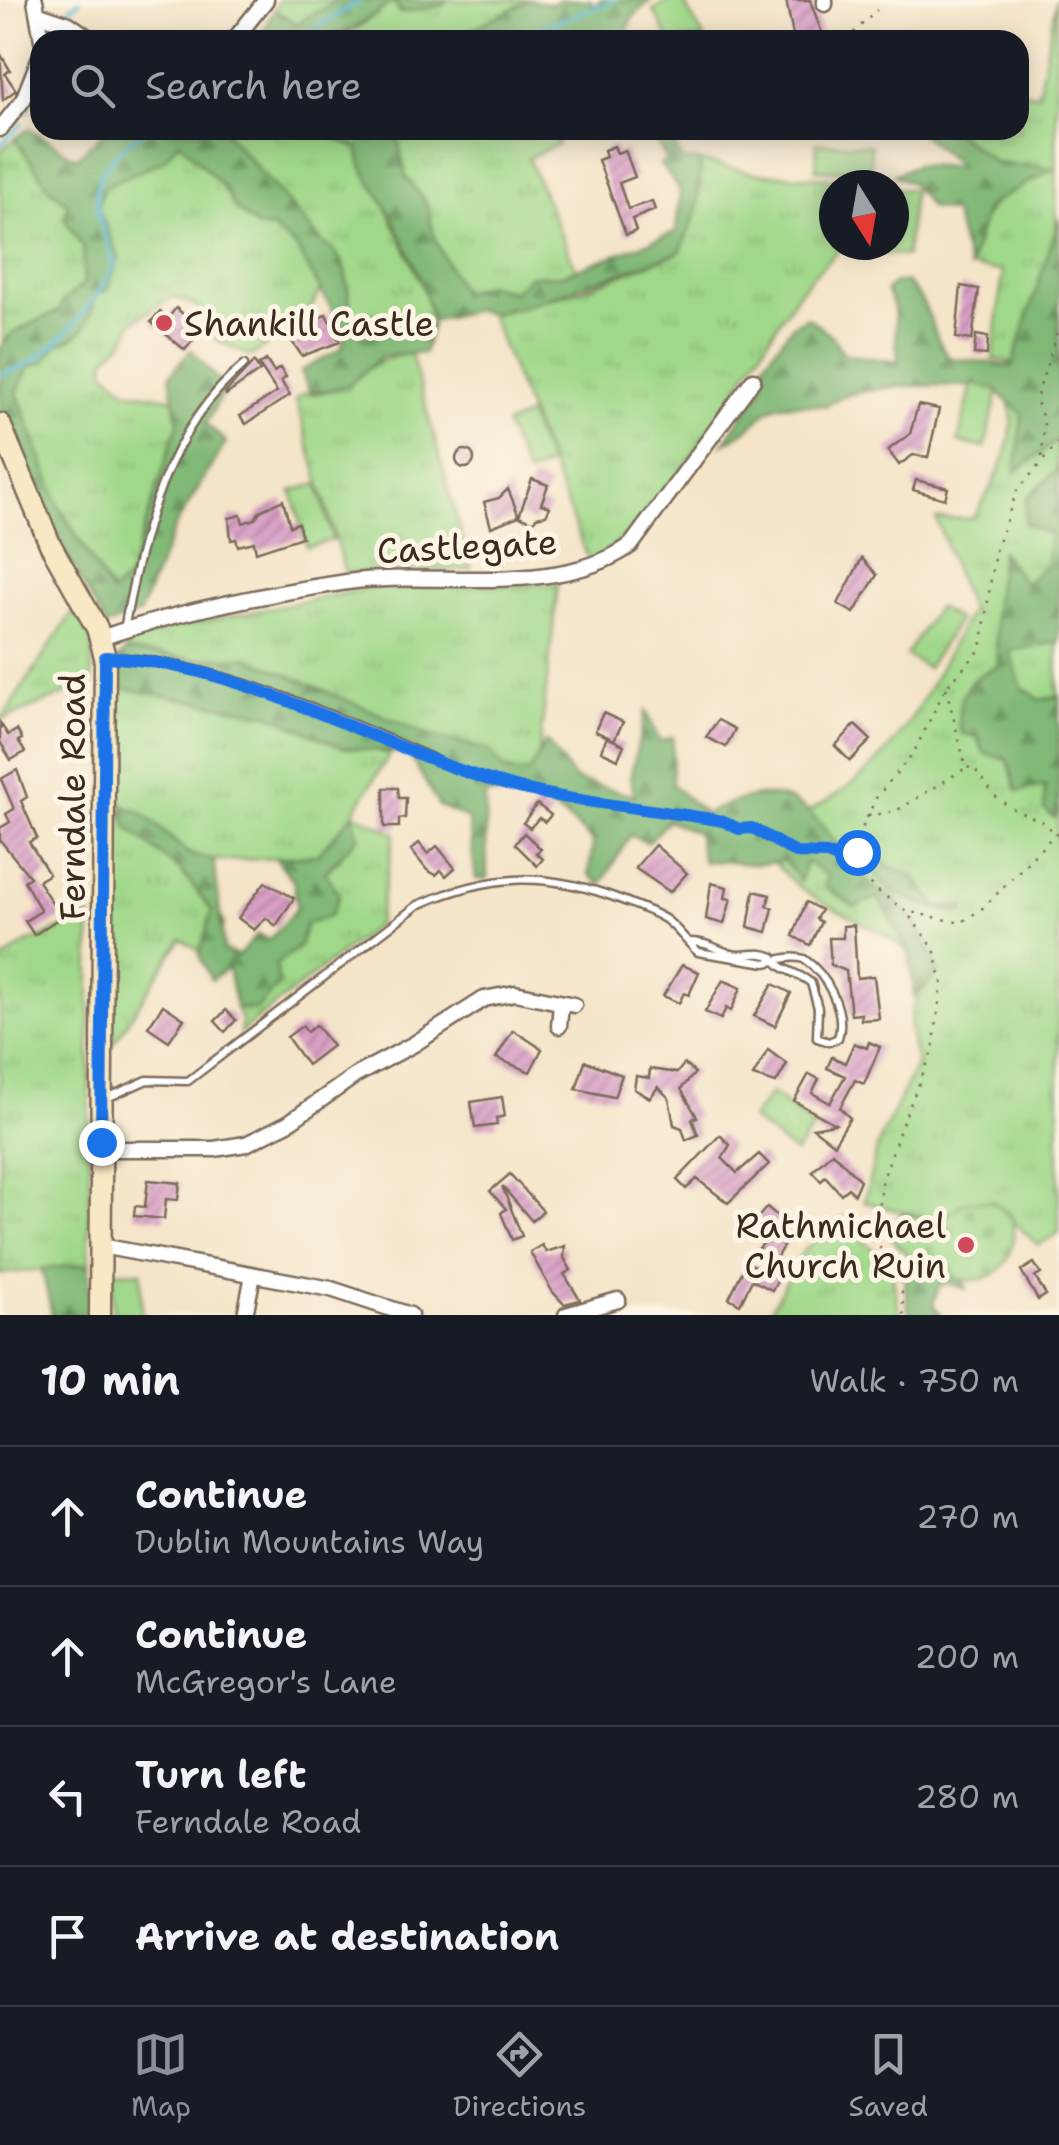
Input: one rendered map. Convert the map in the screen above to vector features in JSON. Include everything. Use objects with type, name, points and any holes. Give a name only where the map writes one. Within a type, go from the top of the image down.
[{"type":"street","points":[[242,30],[266,0]]},
{"type":"street","points":[[37,7],[78,30]]},
{"type":"street","points":[[0,129],[23,100],[30,82]]},
{"type":"street","name":"Castlegate","points":[[103,648],[124,630],[348,582],[564,573],[604,564],[631,545],[753,380]]},
{"type":"street","name":"Ferndale Road","points":[[0,424],[50,544],[103,648],[104,1100],[100,1315]]},
{"type":"street","points":[[101,1149],[214,1149],[246,1144],[288,1124],[356,1075],[484,999],[515,993],[568,1004],[558,1026]]},
{"type":"street","points":[[101,1246],[331,1290],[410,1315]]},
{"type":"street","points":[[245,1315],[253,1274]]},
{"type":"street","points":[[566,1315],[618,1300]]},
{"type":"lane","points":[[124,630],[136,567],[176,452],[216,388],[244,365]]},
{"type":"lane","points":[[103,648],[227,680],[432,758]]},
{"type":"lane","points":[[104,1100],[148,1080],[188,1081],[370,939],[418,905],[455,889],[534,878],[566,880],[650,911],[706,954],[765,954],[774,961],[811,983],[818,1002],[817,1038],[829,1042],[838,1038],[836,1004],[822,976],[796,957],[774,961]]},
{"type":"lane","points":[[690,942],[714,944],[736,956]]},
{"type":"path","points":[[856,30],[877,10]]},
{"type":"path","points":[[1042,458],[1044,422],[1036,399],[1059,326]]},
{"type":"path","points":[[904,1315],[900,1271],[867,1233],[878,1212],[882,1182],[902,1124],[934,1050],[942,982],[934,948],[906,911],[875,889],[859,867],[857,852],[866,816],[914,752],[946,687],[981,649],[995,551],[1017,491],[1059,442]]},
{"type":"path","points":[[946,687],[966,768]]},
{"type":"path","points":[[432,758],[532,791],[723,821],[739,829],[752,828],[796,853],[827,854],[859,867]]},
{"type":"path","points":[[866,816],[896,811],[966,768],[974,767],[1010,807],[1046,822],[1057,832],[984,907],[961,923],[906,911]]},
{"type":"green space","points":[[279,0],[346,0],[308,30],[274,10]]},
{"type":"green space","points":[[337,0],[446,0],[443,5],[400,13],[393,1],[348,30],[264,30],[274,10],[297,24]]},
{"type":"green space","points":[[446,0],[529,0],[470,30],[355,30],[393,1],[443,5]]},
{"type":"green space","points":[[529,0],[553,4],[558,0],[591,0],[593,7],[600,0],[651,0],[633,17],[627,30],[470,30]]},
{"type":"green space","points":[[671,0],[682,0],[699,30],[664,30],[653,10]]},
{"type":"green space","points":[[1056,0],[1059,1233],[1038,1245],[992,1201],[946,1214],[939,1221],[864,1202],[878,1144],[917,1063],[910,1024],[914,1004],[938,973],[887,937],[798,886],[758,839],[835,796],[891,747],[916,710],[970,611],[936,519],[973,518],[1003,461],[1012,415],[1006,378],[1010,362],[993,359],[1003,271],[969,267],[982,221],[994,203],[1036,179],[1034,167],[995,163],[966,140],[1029,140],[1029,93],[1038,94]]},
{"type":"green space","points":[[29,128],[30,140],[48,140],[76,158],[95,140],[232,140],[341,261],[351,312],[363,337],[432,325],[424,353],[382,356],[348,386],[310,394],[301,371],[341,349],[346,334],[296,247],[273,229],[257,227],[234,207],[225,189],[179,141],[163,161],[104,186],[98,207],[119,258],[107,290],[96,295],[80,333],[56,345],[45,362],[29,367],[17,393],[59,506],[111,593],[128,579],[178,423],[170,375],[191,350],[225,388],[206,424],[226,442],[175,526],[139,614],[106,626],[34,497],[0,408],[0,348],[12,333],[59,311],[63,301],[84,284],[83,248],[64,217],[68,204],[51,190],[15,139]]},
{"type":"green space","points":[[15,139],[80,195],[178,140],[225,189],[234,207],[257,227],[273,229],[296,247],[321,288],[306,318],[251,356],[216,340],[198,307],[173,296],[133,322],[124,341],[106,358],[105,371],[127,391],[182,400],[178,471],[107,624],[4,391],[0,151]]},
{"type":"green space","points":[[233,140],[340,140],[359,149],[424,289],[432,325],[363,337],[352,312],[341,261]]},
{"type":"green space","points":[[340,140],[398,140],[406,177],[426,202],[435,239],[462,294],[487,284],[513,292],[530,276],[562,275],[676,232],[680,190],[660,164],[667,160],[655,140],[673,140],[682,160],[701,161],[697,211],[680,252],[521,307],[490,314],[475,310],[433,321],[413,262],[365,172],[359,149]]},
{"type":"green space","points":[[398,140],[556,140],[558,144],[528,158],[576,269],[562,275],[530,276],[513,292],[487,284],[461,294],[435,239],[426,202],[406,177]]},
{"type":"green space","points":[[929,140],[966,140],[995,163],[1055,168],[987,206],[969,267],[953,212],[931,208],[909,182],[909,170],[904,170],[915,165],[960,167]]},
{"type":"green space","points":[[817,143],[871,145],[870,170],[816,170]]},
{"type":"green space","points":[[701,161],[754,173],[819,178],[819,260],[829,260],[797,294],[727,405],[671,484],[643,518],[589,561],[490,314],[582,290],[680,252],[697,211]]},
{"type":"green space","points":[[909,190],[913,190],[909,228]]},
{"type":"green space","points":[[1059,219],[1059,439],[1016,472],[1022,414],[1002,396],[977,387],[875,389],[854,393],[826,406],[785,404],[766,412],[723,444],[762,388],[765,362],[793,325],[807,317],[831,335],[844,354],[898,362],[894,307],[886,290],[894,283],[906,282],[915,292],[950,358],[1012,366]]},
{"type":"green space","points":[[411,354],[471,569],[345,573],[296,399],[303,394],[336,389],[379,362]]},
{"type":"green space","points":[[972,384],[998,390],[985,448],[958,442]]},
{"type":"green space","points":[[528,415],[549,465],[527,475],[505,425]]},
{"type":"green space","points":[[1059,468],[1059,642],[1010,651],[1021,686],[1040,700],[1059,696],[1059,813],[1054,818],[1044,809],[1045,786],[1017,791],[1008,760],[984,753],[977,737],[961,733],[959,710],[970,683],[998,667],[994,610],[1001,551],[1025,584],[1047,564],[1050,534],[1025,524],[1026,499]]},
{"type":"green space","points":[[318,484],[333,540],[307,547],[292,491]]},
{"type":"green space","points":[[558,584],[536,780],[296,693],[126,651],[128,637],[369,588]]},
{"type":"green space","points":[[937,607],[958,620],[927,668],[906,655]]},
{"type":"green space","points":[[75,609],[92,641],[92,683],[0,721]]},
{"type":"green space","points":[[126,651],[194,659],[247,657],[428,735],[489,750],[507,773],[529,772],[546,741],[575,780],[635,796],[630,778],[646,711],[660,742],[673,737],[672,785],[705,814],[740,800],[767,796],[789,800],[807,810],[876,889],[896,901],[910,916],[938,973],[914,997],[909,950],[878,897],[855,907],[826,887],[826,874],[806,862],[800,881],[784,860],[761,864],[703,862],[697,833],[668,820],[648,843],[630,835],[601,885],[589,874],[593,843],[570,820],[532,801],[485,794],[487,879],[476,879],[468,819],[439,806],[409,754],[341,747],[269,714],[114,687],[114,663]]},
{"type":"green space","points":[[114,663],[390,754],[353,813],[395,833],[377,925],[240,1033],[242,1021],[236,1008],[257,1009],[276,964],[299,947],[325,872],[340,859],[352,815],[317,855],[226,861],[192,856],[121,802],[223,920],[224,927],[199,950],[181,939],[112,1046]]},
{"type":"green space","points":[[119,808],[140,811],[189,854],[214,860],[224,951],[238,956],[257,935],[270,939],[297,908],[294,882],[276,858],[317,855],[353,814],[358,837],[325,872],[339,895],[331,915],[306,924],[299,947],[276,964],[279,984],[257,1009],[236,1008],[228,968],[211,980],[199,955],[212,911],[182,872],[128,828]]},
{"type":"green space","points":[[870,850],[889,866],[915,877],[938,907],[965,907],[961,914],[916,902],[888,887],[871,865]]},
{"type":"green space","points":[[90,916],[89,1264],[0,1274],[0,962],[23,945]]},
{"type":"green space","points":[[771,1093],[814,1127],[795,1153],[751,1119]]},
{"type":"green space","points":[[992,1201],[1012,1217],[1012,1245],[1004,1265],[990,1276],[972,1280],[951,1278],[909,1256],[892,1238],[892,1226],[902,1214],[939,1221],[965,1202]]},
{"type":"green space","points":[[850,1213],[864,1242],[890,1261],[900,1315],[767,1315],[804,1250]]},
{"type":"green space","points":[[906,1259],[962,1279],[967,1289],[948,1283],[939,1286],[933,1304],[941,1315],[909,1315],[902,1262]]},
{"type":"green space","points":[[89,1264],[89,1315],[52,1315],[42,1269]]},
{"type":"green space","points":[[141,1271],[142,1315],[113,1315],[112,1272]]},
{"type":"building","points":[[786,0],[810,0],[821,30],[792,30]]},
{"type":"building","points":[[0,53],[10,70],[5,74],[16,90],[3,100]]},
{"type":"building","points":[[614,146],[617,153],[625,150],[635,177],[619,183],[628,209],[652,201],[655,210],[632,219],[636,231],[626,235],[598,160],[606,157],[604,150]]},
{"type":"building","points":[[961,286],[979,289],[972,340],[956,338]]},
{"type":"building","points":[[176,308],[196,325],[188,334],[194,339],[185,350],[151,322],[160,311],[168,318]]},
{"type":"building","points":[[326,314],[340,342],[302,356],[289,337]]},
{"type":"building","points":[[976,335],[988,337],[987,355],[974,354]]},
{"type":"building","points":[[266,360],[274,372],[280,368],[286,377],[281,381],[290,395],[246,424],[240,416],[277,392],[259,365]]},
{"type":"building","points":[[254,362],[260,371],[226,395],[225,393]]},
{"type":"building","points":[[918,405],[939,409],[928,457],[913,455],[899,465],[888,450],[910,434]]},
{"type":"building","points":[[465,450],[474,459],[465,468],[456,459]]},
{"type":"building","points":[[532,479],[548,485],[541,504],[550,507],[546,515],[536,517],[534,522],[519,516]]},
{"type":"building","points":[[916,480],[948,488],[945,499],[913,490]]},
{"type":"building","points":[[508,489],[519,516],[491,527],[484,502],[499,498]]},
{"type":"building","points":[[283,500],[290,526],[298,523],[302,537],[256,552],[254,542],[238,546],[236,539],[231,540],[229,518],[241,515],[243,523],[255,519],[260,511]]},
{"type":"building","points":[[862,558],[877,575],[854,613],[838,604]]},
{"type":"building","points":[[603,713],[623,722],[614,740],[595,731]]},
{"type":"building","points":[[718,720],[735,729],[726,747],[706,737]]},
{"type":"building","points":[[0,723],[8,735],[17,730],[22,739],[18,741],[25,752],[11,760],[0,742]]},
{"type":"building","points":[[855,725],[871,740],[850,761],[835,746]]},
{"type":"building","points":[[607,737],[624,745],[618,759],[601,751]]},
{"type":"building","points":[[17,770],[27,797],[21,801],[37,838],[29,842],[49,874],[38,881],[61,917],[34,935],[25,921],[41,911],[24,881],[30,877],[0,840],[0,828],[10,822],[6,814],[14,809],[1,779]]},
{"type":"building","points":[[384,788],[398,788],[399,798],[406,798],[405,818],[399,819],[399,827],[384,827]]},
{"type":"building","points":[[537,804],[551,815],[545,822],[539,818],[530,828],[523,823]]},
{"type":"building","points":[[524,833],[541,849],[536,853],[543,859],[537,866],[515,844]]},
{"type":"building","points":[[419,843],[428,854],[437,846],[455,868],[446,876],[441,870],[436,875],[427,870],[411,850]]},
{"type":"building","points":[[655,845],[687,873],[670,892],[635,868]]},
{"type":"building","points":[[265,882],[294,898],[276,926],[266,918],[254,930],[238,918]]},
{"type":"building","points":[[711,883],[727,887],[725,898],[731,899],[724,924],[706,919]]},
{"type":"building","points":[[754,891],[770,895],[767,906],[773,908],[767,932],[748,927]]},
{"type":"building","points":[[806,902],[821,910],[816,919],[821,922],[810,945],[793,936]]},
{"type":"building","points":[[854,925],[857,978],[874,976],[879,1019],[861,1020],[861,1014],[851,1015],[846,971],[831,965],[829,938],[843,938],[843,926]]},
{"type":"building","points":[[682,965],[699,972],[689,995],[684,993],[679,1003],[663,996]]},
{"type":"building","points":[[723,980],[741,988],[731,1011],[726,1008],[721,1019],[705,1012]]},
{"type":"building","points":[[773,984],[791,993],[775,1026],[754,1016]]},
{"type":"building","points":[[163,1005],[184,1019],[169,1041],[148,1027]]},
{"type":"building","points":[[226,1010],[236,1020],[225,1032],[215,1021]]},
{"type":"building","points":[[316,1025],[332,1046],[307,1065],[287,1037],[302,1026],[307,1032]]},
{"type":"building","points":[[513,1030],[542,1049],[530,1072],[496,1058]]},
{"type":"building","points":[[869,1042],[880,1047],[864,1084],[855,1080],[840,1108],[850,1118],[834,1144],[813,1128],[835,1124],[794,1101],[809,1074],[819,1079],[812,1093],[830,1103],[845,1076],[827,1068],[832,1057],[845,1063],[854,1043],[867,1048]]},
{"type":"building","points":[[768,1050],[787,1064],[776,1083],[753,1076]]},
{"type":"building","points":[[585,1061],[622,1075],[614,1097],[576,1089]]},
{"type":"building","points":[[684,1064],[695,1073],[681,1089],[697,1117],[692,1119],[698,1135],[686,1140],[682,1128],[674,1125],[669,1098],[658,1087],[650,1098],[634,1089],[636,1076],[649,1078],[650,1069],[677,1073]]},
{"type":"building","points":[[502,1097],[505,1116],[496,1118],[497,1125],[475,1128],[471,1102]]},
{"type":"building","points":[[720,1135],[730,1145],[722,1158],[737,1173],[759,1154],[769,1164],[728,1203],[697,1179],[686,1189],[677,1180]]},
{"type":"building","points":[[832,1152],[860,1180],[854,1194],[848,1188],[841,1194],[825,1176],[821,1181],[812,1171]]},
{"type":"building","points":[[510,1174],[543,1211],[532,1221],[502,1186],[522,1236],[512,1240],[501,1213],[506,1209],[490,1191]]},
{"type":"building","points":[[148,1180],[180,1183],[178,1200],[166,1199],[164,1219],[134,1216],[135,1206],[145,1207]]},
{"type":"building","points":[[767,1207],[782,1220],[783,1228],[792,1227],[793,1241],[785,1243],[773,1263],[757,1250],[763,1244],[760,1226],[755,1221]]},
{"type":"building","points":[[542,1245],[546,1252],[565,1246],[564,1258],[571,1270],[564,1274],[580,1300],[564,1304],[552,1291],[530,1252]]},
{"type":"building","points":[[747,1262],[779,1278],[772,1290],[752,1280],[740,1304],[729,1298]]},
{"type":"building","points":[[1034,1263],[1041,1274],[1035,1277],[1046,1295],[1038,1300],[1021,1271]]},
{"type":"waterway","points":[[67,12],[79,0]]},
{"type":"waterway","points":[[313,30],[361,0]]},
{"type":"waterway","points":[[536,30],[615,0]]},
{"type":"waterway","points":[[27,112],[30,104]]},
{"type":"waterway","points":[[0,145],[22,124]]},
{"type":"waterway","points":[[0,374],[17,369],[51,347],[83,314],[107,279],[115,263],[100,220],[97,188],[110,161],[132,140]]},
{"type":"place","name":"Shankill Castle","points":[[164,323]]},
{"type":"place","name":"Rathmichael Church Ruin","points":[[966,1245]]},
{"type":"route","points":[[101,1142],[105,657],[152,659],[227,680],[354,725],[468,773],[532,791],[612,807],[723,821],[739,829],[752,828],[796,853],[827,854],[859,867],[857,852]]}]
